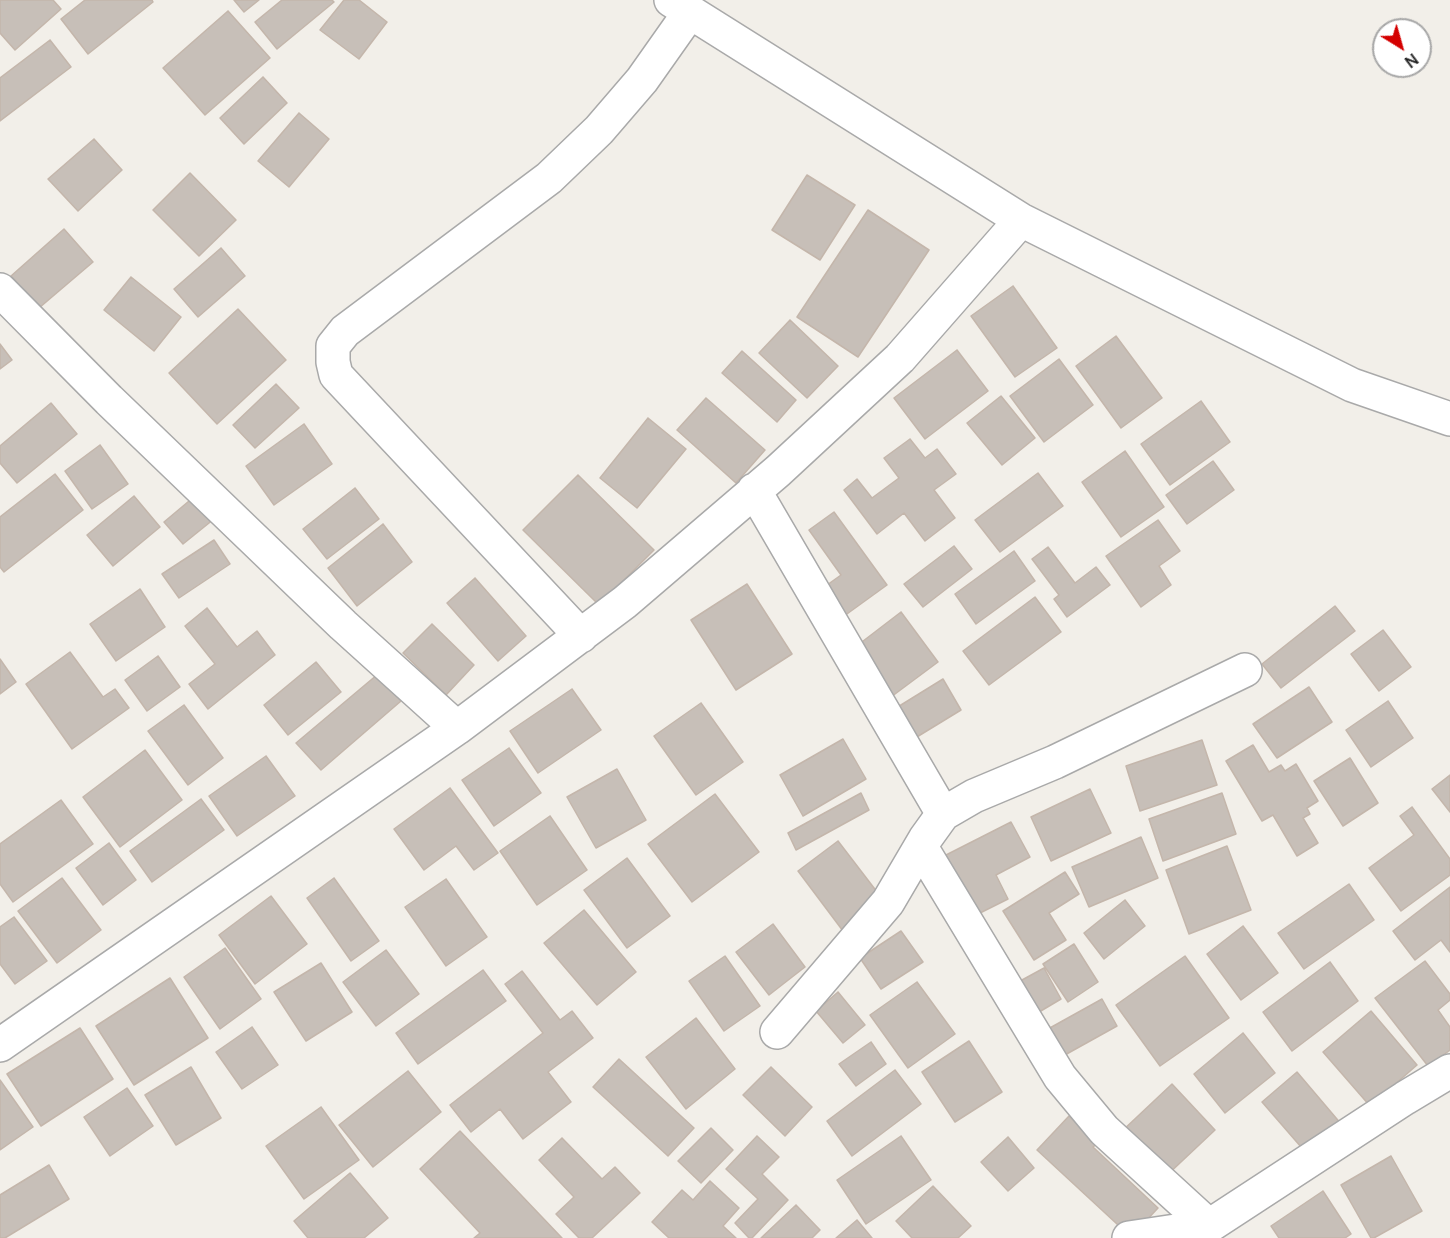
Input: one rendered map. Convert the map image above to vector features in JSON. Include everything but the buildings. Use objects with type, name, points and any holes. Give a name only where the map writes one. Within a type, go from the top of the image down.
[{"type":"street","points":[[581,636],[336,375],[333,346],[345,331],[549,178],[599,130],[642,80],[681,6],[1021,220],[1352,385],[1450,419]]},
{"type":"street","points":[[0,1045],[457,728],[625,603],[778,471],[900,358],[1021,220]]},
{"type":"street","points":[[0,290],[109,400],[343,625],[457,728]]},
{"type":"street","points":[[754,490],[943,814]]},
{"type":"street","points":[[777,1032],[888,902],[943,814],[974,796],[1054,762],[1245,670]]},
{"type":"street","points":[[921,847],[1060,1077],[1104,1130],[1209,1226]]},
{"type":"street","points":[[1129,1238],[1209,1226],[1395,1104],[1450,1071]]}]
